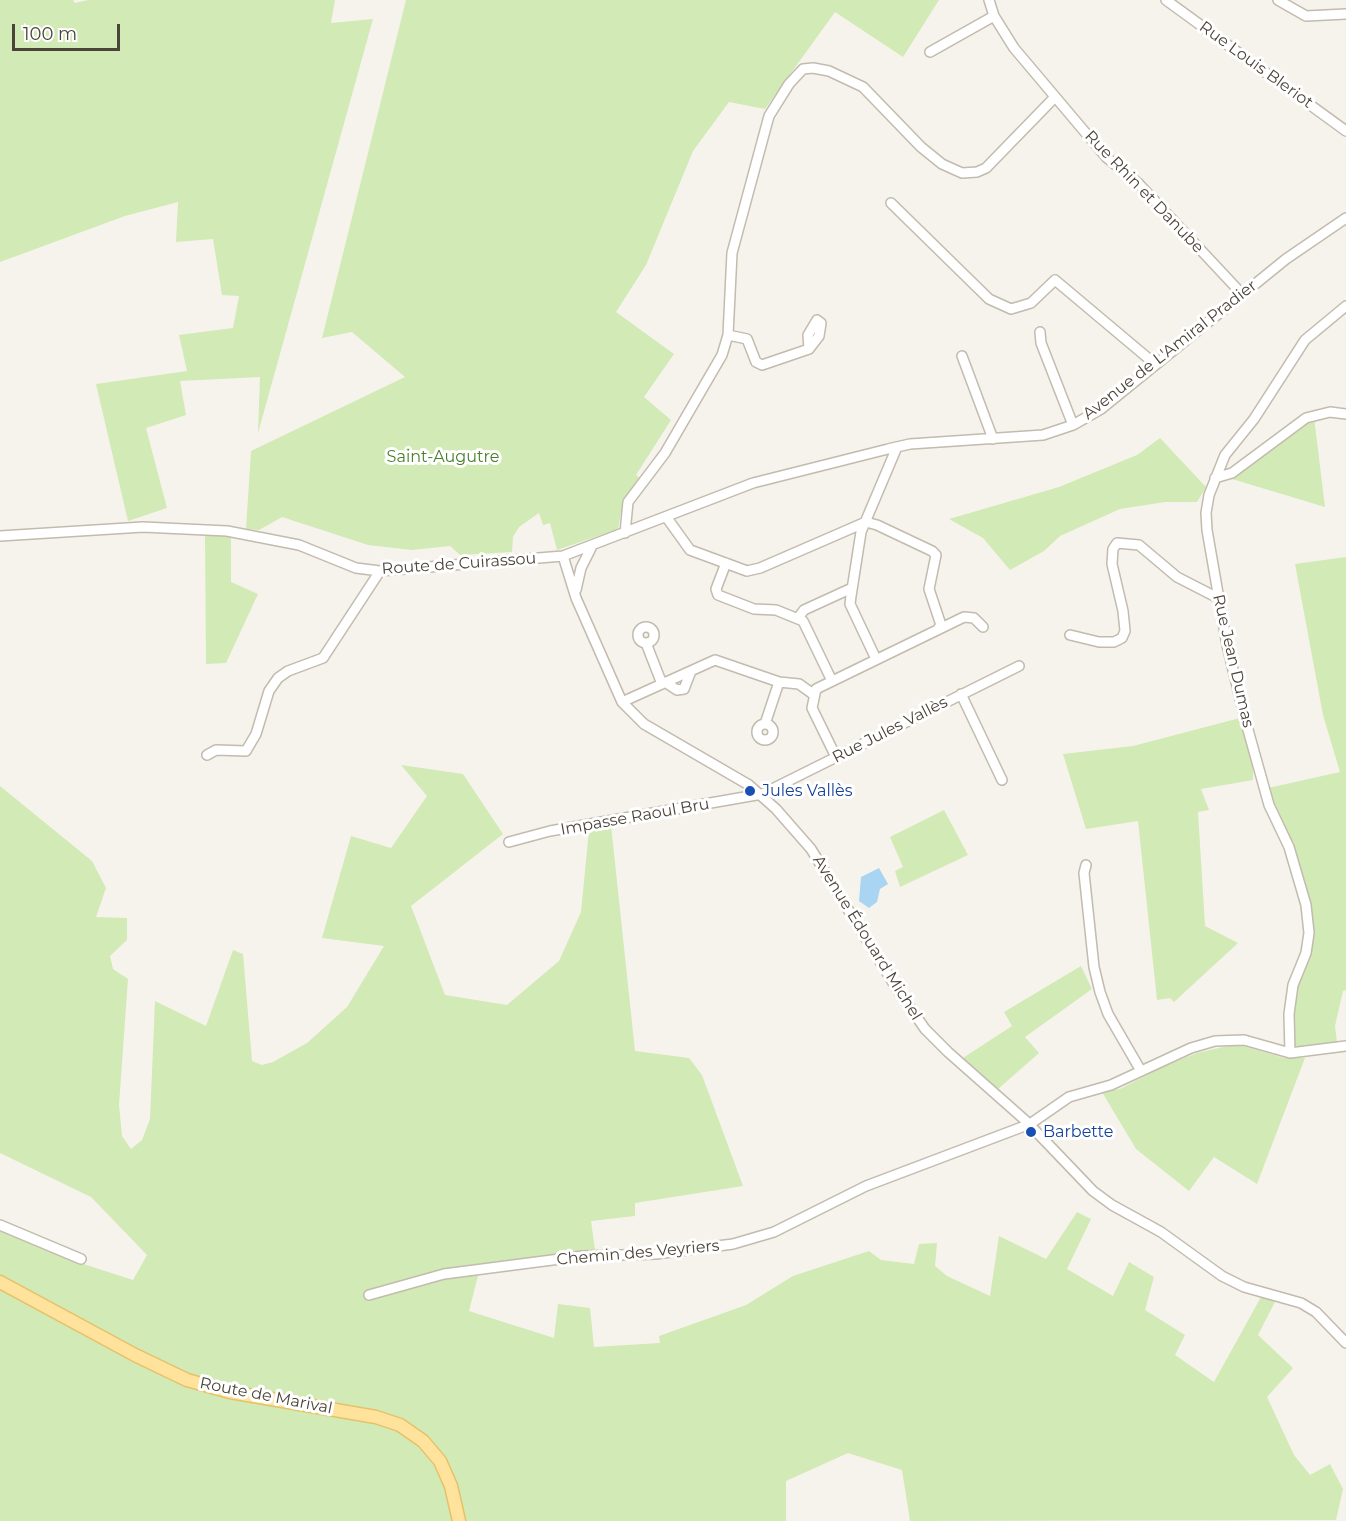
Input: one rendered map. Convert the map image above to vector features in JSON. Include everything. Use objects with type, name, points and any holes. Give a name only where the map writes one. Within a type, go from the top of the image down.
[{"type":"main road","name":"Route de Marival","points":[[0,1282],[135,1355],[187,1380],[230,1392],[376,1417],[400,1425],[423,1441],[440,1461],[451,1486],[459,1521]]},
{"type":"street","name":"Rue Rhin et Danube","points":[[989,0],[994,16],[1014,48],[1106,157],[1139,184],[1241,293]]},
{"type":"street","name":"Rue Louis Bleriot","points":[[1166,0],[1346,131]]},
{"type":"street","points":[[1278,0],[1306,16],[1346,14]]},
{"type":"street","points":[[930,52],[994,16]]},
{"type":"street","points":[[625,533],[628,502],[665,453],[722,355],[728,335],[732,253],[770,116],[789,84],[803,69],[829,71],[863,87],[921,147],[942,164],[962,173],[978,172],[986,168],[1055,97]]},
{"type":"street","points":[[891,203],[989,299],[1011,309],[1031,303],[1055,280],[1155,364]]},
{"type":"street","name":"Avenue de L'Amiral Pradier","points":[[563,556],[591,548],[753,483],[897,447],[1043,435],[1074,425],[1101,409],[1241,293],[1346,218]]},
{"type":"street","name":"Rue Jean Dumas","points":[[1290,1053],[1289,1014],[1293,985],[1306,952],[1309,933],[1306,905],[1289,848],[1269,805],[1227,645],[1206,513],[1215,478],[1225,455],[1254,419],[1305,340],[1346,306]]},
{"type":"street","points":[[1040,332],[1041,343],[1074,425]]},
{"type":"street","points":[[728,335],[747,339],[756,362],[762,365],[808,349]]},
{"type":"street","points":[[962,356],[993,439]]},
{"type":"street","points":[[1215,478],[1232,473],[1306,418],[1330,412],[1346,414]]},
{"type":"street","points":[[876,659],[850,604],[861,531],[897,447]]},
{"type":"street","points":[[667,518],[690,550],[752,571],[866,522],[923,546],[936,555],[929,589],[941,625],[938,629]]},
{"type":"street","name":"Route de Cuirassou","points":[[0,536],[143,527],[227,531],[299,545],[356,568],[380,571],[563,556]]},
{"type":"street","points":[[1071,635],[1099,642],[1114,642],[1122,639],[1125,631],[1123,611],[1112,564],[1113,549],[1118,543],[1139,545],[1177,577],[1218,598]]},
{"type":"street","points":[[576,598],[577,580],[591,548]]},
{"type":"street","name":"Avenue Édouard Michel","points":[[563,556],[576,598],[622,702],[644,724],[762,794],[811,849],[897,989],[925,1029],[1030,1124],[1093,1191],[1112,1205],[1161,1232],[1222,1275],[1244,1287],[1301,1303],[1316,1312],[1346,1343]]},
{"type":"street","points":[[726,563],[716,589],[718,595],[754,609],[776,610],[803,621],[832,681]]},
{"type":"street","points":[[207,755],[216,750],[246,751],[256,734],[269,692],[278,678],[288,671],[323,658],[380,571]]},
{"type":"street","points":[[798,618],[804,610],[852,588]]},
{"type":"street","points":[[836,757],[812,708],[813,694],[819,686],[964,617],[974,618],[983,627]]},
{"type":"street","points":[[645,643],[664,683],[676,690],[684,689],[691,671]]},
{"type":"street","points":[[622,702],[715,660],[721,660],[779,682],[798,684],[813,694]]},
{"type":"street","name":"Rue Jules Vallès","points":[[762,794],[1019,666]]},
{"type":"street","points":[[765,724],[779,682]]},
{"type":"street","points":[[961,694],[1002,780]]},
{"type":"street","name":"Impasse Raoul Bru","points":[[509,842],[550,831],[762,794]]},
{"type":"street","points":[[1086,865],[1084,873],[1094,967],[1100,993],[1108,1014],[1141,1071]]},
{"type":"street","name":"Chemin des Veyriers","points":[[369,1295],[444,1274],[583,1256],[682,1252],[733,1244],[774,1232],[866,1186],[1030,1124],[1069,1097],[1111,1085],[1191,1048],[1215,1041],[1244,1040],[1290,1053]]},
{"type":"street","points":[[1290,1053],[1346,1046]]},
{"type":"street","points":[[0,1225],[81,1259]]},
{"type":"green space","points":[[0,0],[73,0],[75,3],[88,0],[335,0],[331,23],[373,19],[258,433],[260,377],[180,381],[186,415],[146,428],[167,508],[128,521],[96,384],[187,371],[179,335],[233,328],[239,296],[222,295],[213,239],[176,242],[178,202],[125,216],[0,262]]},
{"type":"green space","name":"Saint-Augutre","points":[[406,0],[939,0],[903,57],[835,12],[765,109],[729,102],[693,151],[646,265],[616,312],[674,354],[644,397],[671,420],[636,475],[641,479],[623,501],[618,529],[557,550],[550,523],[543,525],[539,513],[519,527],[513,537],[512,552],[460,555],[450,546],[412,550],[368,545],[282,517],[259,530],[246,529],[251,451],[405,377],[352,332],[322,338]]},
{"type":"green space","points":[[1314,417],[1325,507],[1232,479],[1304,422]]},
{"type":"green space","points":[[1160,438],[1206,487],[1197,502],[1165,502],[1120,509],[1060,536],[1044,551],[1010,570],[983,538],[949,519],[1059,487],[1137,455]]},
{"type":"green space","points":[[205,534],[231,537],[231,582],[258,594],[226,663],[206,664]]},
{"type":"green space","points":[[1346,557],[1346,990],[1343,991],[1335,1026],[1337,1043],[1294,1047],[1294,1004],[1298,980],[1311,947],[1308,897],[1295,848],[1276,812],[1268,788],[1340,772],[1323,715],[1295,564]]},
{"type":"green space","points":[[1240,718],[1253,763],[1253,780],[1201,789],[1209,810],[1198,812],[1205,926],[1238,943],[1174,1002],[1170,998],[1157,1000],[1138,821],[1086,829],[1063,754],[1133,746]]},
{"type":"green space","points":[[401,765],[463,774],[503,834],[411,906],[445,995],[507,1005],[559,961],[581,912],[589,830],[611,825],[635,1051],[689,1058],[702,1075],[743,1186],[635,1203],[635,1216],[591,1221],[595,1250],[481,1264],[469,1311],[554,1338],[558,1304],[590,1308],[594,1347],[660,1343],[659,1336],[746,1305],[793,1276],[869,1251],[881,1260],[914,1264],[919,1244],[937,1243],[935,1266],[947,1276],[990,1296],[999,1236],[1046,1259],[1077,1212],[1091,1219],[1067,1269],[1113,1296],[1129,1262],[1154,1277],[1145,1310],[1185,1335],[1175,1355],[1214,1382],[1261,1297],[1276,1300],[1258,1335],[1293,1368],[1267,1397],[1294,1455],[1310,1475],[1330,1464],[1343,1489],[1336,1520],[910,1521],[902,1470],[848,1453],[786,1481],[786,1521],[0,1521],[0,1229],[74,1261],[133,1280],[147,1255],[91,1197],[0,1153],[0,786],[92,861],[106,888],[96,917],[127,918],[127,940],[110,956],[113,969],[128,979],[119,1105],[122,1136],[131,1149],[142,1140],[150,1119],[155,1001],[206,1026],[233,950],[243,954],[252,1061],[262,1065],[273,1062],[307,1043],[347,1007],[384,946],[322,938],[351,836],[391,848],[427,796]]},
{"type":"green space","points":[[944,810],[968,855],[900,887],[895,871],[903,867],[890,837]]},
{"type":"green space","points":[[1081,966],[1092,989],[1025,1037],[1039,1053],[998,1089],[963,1058],[1012,1026],[1004,1012]]},
{"type":"green space","points":[[1236,1044],[1284,1058],[1305,1058],[1257,1184],[1214,1157],[1189,1191],[1136,1149],[1102,1092],[1120,1089],[1164,1066],[1197,1053]]},
{"type":"water","points":[[879,868],[888,884],[880,889],[877,902],[869,908],[859,901],[861,877]]},
{"type":"place","name":"Jules Vallès","points":[[750,791]]},
{"type":"place","name":"Barbette","points":[[1031,1132]]}]
